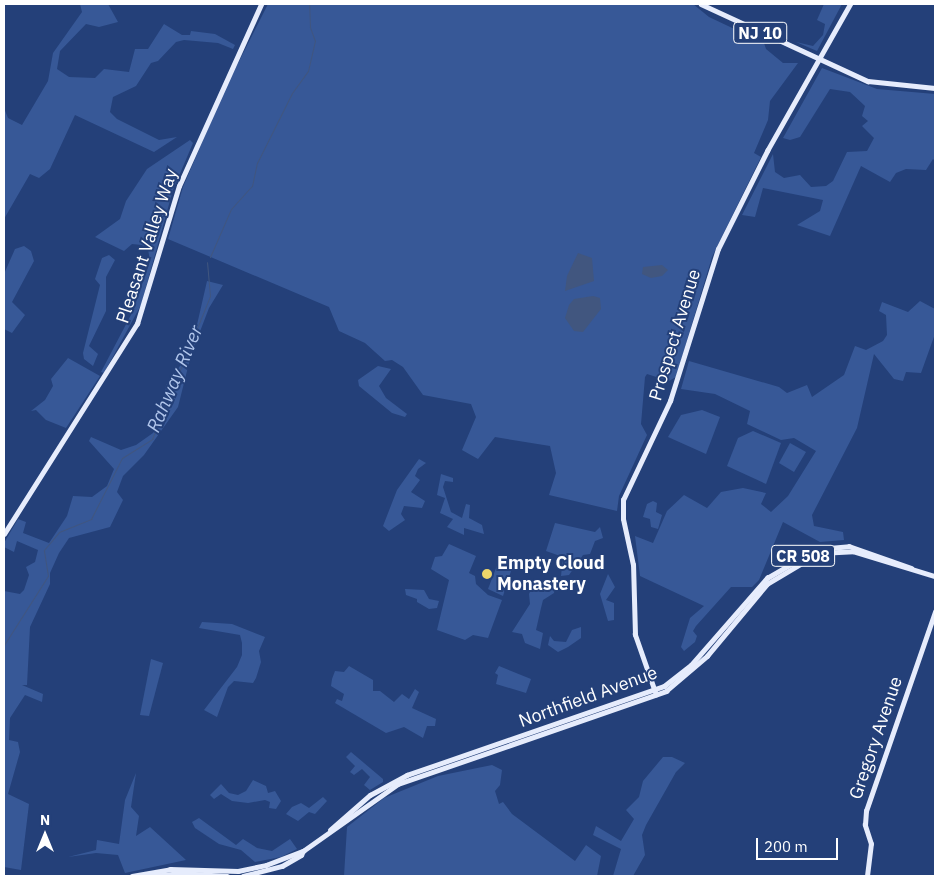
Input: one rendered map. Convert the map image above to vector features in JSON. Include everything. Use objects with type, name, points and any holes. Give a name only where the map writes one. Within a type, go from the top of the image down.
[{"type":"main road","name":"Pleasant Valley Way","points":[[4,534],[137,324],[180,186],[261,4]]},
{"type":"main road","name":"NJ 10","points":[[701,4],[819,59]]},
{"type":"main road","name":"Prospect Avenue","points":[[655,693],[635,635],[633,565],[622,512],[623,500],[670,401],[718,249],[850,4]]},
{"type":"main road","points":[[819,59],[878,83],[935,88]]},
{"type":"main road","name":"Northfield Avenue","points":[[243,876],[282,866],[301,855],[303,851],[330,830],[398,784],[531,735],[655,693],[685,677],[767,578],[824,547],[849,546],[935,576]]},
{"type":"main road","name":"Gregory Avenue","points":[[867,876],[871,844],[865,826],[866,812],[935,612]]},
{"type":"main road","name":"Northfield Avenue","points":[[132,876],[170,869],[253,869],[303,851]]},
{"type":"main road","points":[[152,876],[179,873],[227,876]]},
{"type":"shaded area","points":[[80,4],[108,4],[118,22],[99,27],[86,24],[60,51],[57,69],[69,77],[95,78],[104,69],[129,72],[135,49],[148,49],[164,24],[182,35],[190,35],[191,31],[215,34],[235,45],[233,49],[218,43],[184,40],[176,42],[158,61],[151,63],[136,86],[113,97],[110,112],[117,119],[159,140],[177,137],[154,152],[75,115],[50,169],[39,178],[30,174],[4,219],[4,108],[8,118],[22,125],[48,81],[53,53],[82,12]]},
{"type":"shaded area","points":[[268,4],[693,4],[709,17],[764,43],[766,49],[783,63],[798,63],[770,101],[768,120],[754,153],[761,157],[712,257],[676,377],[669,381],[647,374],[645,377],[641,424],[647,435],[619,496],[617,511],[549,495],[556,473],[550,446],[495,437],[478,459],[462,450],[476,417],[471,404],[423,395],[403,367],[392,360],[385,361],[365,343],[339,331],[329,307],[168,239],[183,187],[226,87]]},
{"type":"shaded area","points":[[824,4],[842,4],[817,51],[796,42],[813,46],[823,35],[825,24],[817,20]]},
{"type":"shaded area","points":[[822,68],[877,89],[935,94],[935,161],[933,159],[926,170],[906,169],[896,173],[890,182],[861,166],[830,236],[797,225],[820,211],[823,200],[763,188],[755,217],[742,215],[773,154],[775,172],[784,178],[800,175],[811,187],[826,186],[833,181],[847,152],[867,151],[874,138],[862,126],[868,121],[862,116],[865,106],[850,92],[830,89],[800,137],[790,140],[783,138]]},
{"type":"shaded area","points":[[190,140],[193,143],[173,190],[141,305],[104,373],[101,372],[133,311],[150,261],[148,249],[142,245],[132,244],[124,251],[95,237],[120,219],[126,201],[147,169]]},
{"type":"shaded area","points":[[24,246],[31,251],[34,261],[12,302],[25,315],[12,333],[4,329],[4,274],[15,249]]},
{"type":"shaded area","points":[[578,253],[592,258],[594,281],[565,291],[567,276]]},
{"type":"shaded area","points":[[109,255],[115,260],[106,277],[106,311],[89,346],[98,354],[93,366],[84,359],[83,353],[100,285],[95,279],[102,258]]},
{"type":"shaded area","points":[[662,265],[668,270],[662,276],[651,278],[642,274],[643,267]]},
{"type":"shaded area","points":[[207,281],[223,285],[209,308],[191,355],[178,407],[144,455],[123,476],[117,492],[123,500],[110,527],[69,538],[59,553],[50,573],[50,584],[30,627],[27,685],[22,685],[43,694],[42,702],[25,695],[10,718],[9,740],[18,742],[20,752],[8,794],[29,804],[21,870],[4,867],[4,591],[20,594],[24,590],[29,575],[26,567],[35,562],[38,550],[17,541],[14,552],[4,547],[4,543],[18,519],[26,522],[23,533],[49,543],[67,516],[73,496],[92,497],[107,486],[114,469],[89,441],[91,437],[121,450],[136,445],[153,433],[161,419],[166,385],[180,366],[196,329]]},
{"type":"shaded area","points":[[593,296],[600,298],[601,309],[583,332],[574,331],[565,318],[569,305],[574,299]]},
{"type":"shaded area","points":[[920,301],[935,309],[935,334],[921,373],[906,372],[903,381],[894,379],[874,354],[857,428],[812,515],[814,526],[843,532],[844,540],[820,542],[783,522],[759,580],[752,587],[731,587],[696,626],[693,631],[697,636],[695,642],[684,651],[681,647],[690,618],[704,606],[640,576],[635,536],[653,543],[667,511],[684,495],[707,508],[721,492],[743,488],[766,493],[761,504],[771,512],[788,496],[816,451],[794,438],[781,440],[747,424],[750,411],[715,394],[681,389],[689,361],[779,387],[787,393],[807,385],[812,397],[844,375],[855,346],[866,350],[883,341],[887,335],[886,315],[879,311],[882,302],[908,312]]},
{"type":"shaded area","points":[[68,358],[100,376],[66,428],[46,420],[36,410],[31,411],[45,400],[53,386],[51,379]]},
{"type":"shaded area","points":[[378,366],[391,369],[379,386],[386,398],[407,414],[405,417],[392,413],[359,386],[358,380]]},
{"type":"shaded area","points":[[702,410],[720,417],[706,454],[668,437],[681,415]]},
{"type":"shaded area","points":[[753,431],[781,443],[766,484],[727,466],[738,438]]},
{"type":"shaded area","points":[[790,443],[806,452],[794,472],[779,463]]},
{"type":"shaded area","points":[[419,459],[426,463],[418,469],[415,476],[420,480],[411,492],[425,501],[422,508],[404,506],[401,514],[405,520],[389,531],[383,526],[397,490]]},
{"type":"shaded area","points":[[441,474],[453,478],[453,482],[445,481],[443,487],[451,512],[462,518],[466,504],[470,505],[469,518],[482,525],[484,534],[464,528],[464,535],[447,527],[453,519],[440,513],[445,498],[437,495]]},
{"type":"shaded area","points":[[653,501],[657,503],[656,512],[662,515],[658,529],[651,527],[650,519],[643,517],[647,504]]},
{"type":"shaded area","points":[[555,523],[595,532],[600,527],[603,538],[595,541],[590,554],[583,555],[569,575],[561,576],[563,557],[546,551]]},
{"type":"shaded area","points":[[449,544],[476,556],[469,573],[475,576],[476,584],[488,595],[502,600],[488,638],[473,635],[465,640],[437,630],[449,580],[431,569],[435,557],[442,556]]},
{"type":"shaded area","points":[[498,563],[512,568],[503,596],[488,589]]},
{"type":"shaded area","points":[[608,574],[615,587],[606,600],[614,603],[614,620],[608,621],[600,594]]},
{"type":"shaded area","points":[[536,579],[550,583],[555,589],[554,593],[543,600],[536,630],[543,633],[540,649],[525,643],[522,634],[512,632],[530,604],[529,594]]},
{"type":"shaded area","points":[[405,589],[424,590],[429,599],[439,601],[437,608],[429,609],[417,602],[417,599],[406,595]]},
{"type":"shaded area","points":[[202,622],[232,624],[265,637],[259,651],[261,662],[253,683],[234,681],[228,687],[217,717],[204,710],[237,667],[242,655],[242,643],[240,635],[199,628]]},
{"type":"shaded area","points":[[581,627],[581,638],[568,647],[558,652],[548,645],[550,636],[554,641],[566,642],[572,630]]},
{"type":"shaded area","points":[[151,659],[163,663],[149,716],[140,715]]},
{"type":"shaded area","points":[[349,666],[373,680],[373,691],[380,691],[394,702],[402,694],[409,699],[415,689],[419,692],[412,708],[436,719],[435,726],[427,726],[423,738],[404,727],[386,733],[335,703],[337,699],[342,701],[344,694],[331,686],[335,671],[344,672]]},
{"type":"shaded area","points":[[499,666],[531,679],[526,693],[496,684],[498,675],[495,673]]},
{"type":"shaded area","points":[[351,752],[383,779],[383,782],[370,790],[364,785],[370,777],[362,769],[354,775],[350,772],[355,766],[346,757]]},
{"type":"shaded area","points":[[663,757],[672,757],[685,763],[676,772],[646,825],[642,835],[645,855],[633,876],[613,876],[621,849],[593,835],[596,826],[621,841],[634,819],[626,810],[639,797],[643,781]]},
{"type":"shaded area","points":[[492,765],[502,770],[500,785],[495,791],[499,804],[503,802],[512,814],[575,861],[586,845],[601,856],[597,876],[344,876],[347,827],[384,798],[438,776]]},
{"type":"shaded area","points":[[136,773],[131,807],[139,816],[136,836],[150,827],[186,860],[125,873],[118,855],[96,853],[68,857],[96,850],[97,840],[119,844],[125,800]]},
{"type":"shaded area","points":[[253,780],[266,786],[268,793],[275,791],[281,801],[276,809],[269,808],[270,802],[265,800],[248,803],[232,801],[221,794],[214,799],[210,795],[221,784],[229,793],[238,795],[246,791]]},
{"type":"shaded area","points":[[323,797],[327,801],[315,814],[309,812],[298,821],[286,814],[292,807],[301,803],[309,808]]},
{"type":"shaded area","points":[[199,818],[236,845],[243,839],[257,848],[272,851],[290,839],[297,849],[281,857],[255,862],[241,850],[219,844],[195,828],[192,822]]},
{"type":"waterway","name":"Rahway River","points":[[210,257],[231,209],[252,186],[257,163],[292,93],[308,71],[315,41],[310,27],[309,4]]},
{"type":"waterway","name":"Rahway River","points":[[4,645],[48,576],[44,550],[59,532],[91,519],[122,458],[152,439],[210,296],[207,262]]},
{"type":"place","name":"Empty Cloud Monastery","points":[[487,574]]}]
